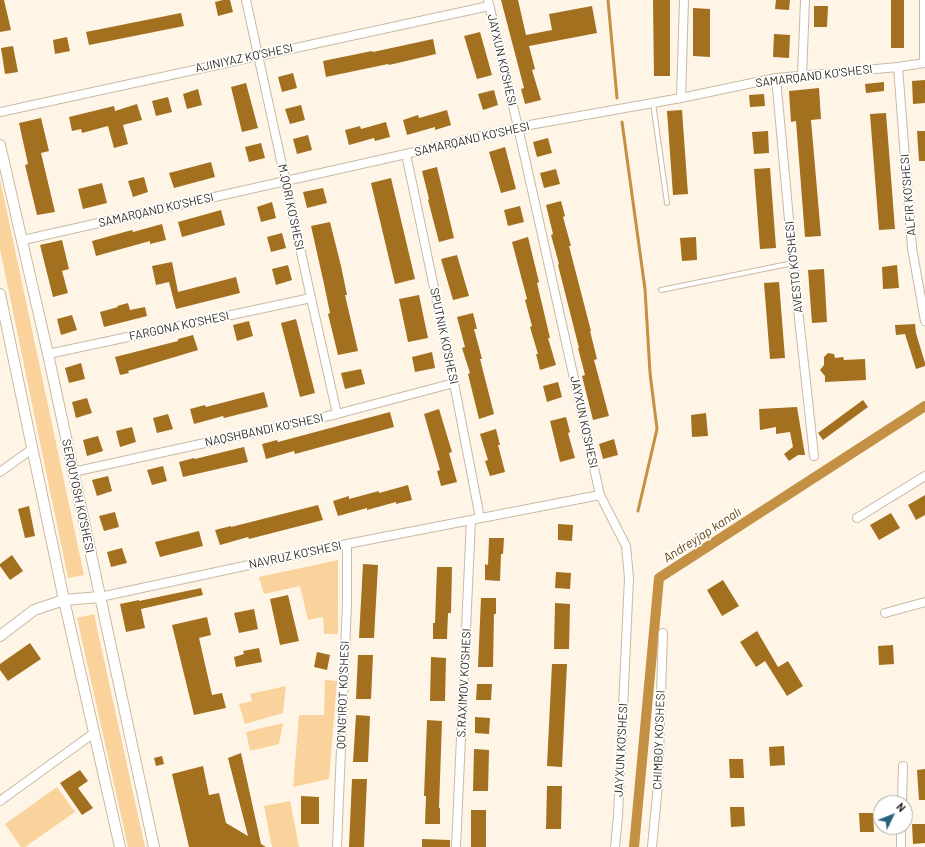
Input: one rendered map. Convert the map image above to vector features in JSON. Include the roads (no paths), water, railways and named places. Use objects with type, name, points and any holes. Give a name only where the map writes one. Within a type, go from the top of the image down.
[{"type":"street","name":"M.QORI KO'SHESI","points":[[246,0],[337,414]]},
{"type":"street","points":[[681,98],[684,0]]},
{"type":"street","points":[[802,76],[805,0]]},
{"type":"street","points":[[924,0],[924,63]]},
{"type":"street","name":"AJINIYAZ KO'SHESI","points":[[0,112],[489,3]]},
{"type":"street","name":"JAYXUN KO'SHESI","points":[[489,3],[600,495],[626,546],[629,578],[618,816],[615,847]]},
{"type":"street","name":"SAMARQAND KO'SHESI","points":[[22,240],[406,154],[518,127],[681,98],[776,78],[898,67],[924,63]]},
{"type":"street","name":"ALFIR KO'SHESI","points":[[898,67],[912,248],[925,321]]},
{"type":"street","name":"AVESTO KO'SHESI","points":[[776,78],[793,263],[814,456]]},
{"type":"street","name":"SERQUYOSH KO'SHESI","points":[[0,145],[48,354],[154,847]]},
{"type":"street","name":"SPUTNIK KO'SHESI","points":[[406,154],[454,383],[480,518]]},
{"type":"street","points":[[0,294],[64,600],[120,847]]},
{"type":"street","name":"FARGONA KO'SHESI","points":[[48,354],[311,298]]},
{"type":"street","name":"NAQSHBANDI KO'SHESI","points":[[73,472],[337,414],[454,383]]},
{"type":"street","points":[[0,472],[32,449]]},
{"type":"street","points":[[857,518],[925,476]]},
{"type":"street","name":"NAVRUZ KO'SHESI","points":[[0,636],[34,610],[64,600],[100,597],[347,544],[600,495]]},
{"type":"street","name":"S.RAXIMOV KO'SHESI","points":[[456,847],[471,520]]},
{"type":"street","name":"QO'NG'IROT KO'SHESI","points":[[337,847],[347,603],[347,544]]},
{"type":"street","points":[[884,613],[925,602]]},
{"type":"street","name":"CHIMBOY KO'SHESI","points":[[652,847],[658,785],[663,633]]},
{"type":"street","points":[[0,801],[94,733]]},
{"type":"street","points":[[902,795],[903,766]]},
{"type":"street","points":[[900,847],[901,835]]},
{"type":"lane","points":[[653,102],[667,204]]},
{"type":"lane","points":[[661,290],[793,263]]},
{"type":"waterway","points":[[608,0],[617,98]]},
{"type":"waterway","points":[[622,122],[645,289],[650,373],[657,429],[638,511]]},
{"type":"waterway","name":"Andreyjap kanalı","points":[[634,847],[659,578],[925,406]]}]
